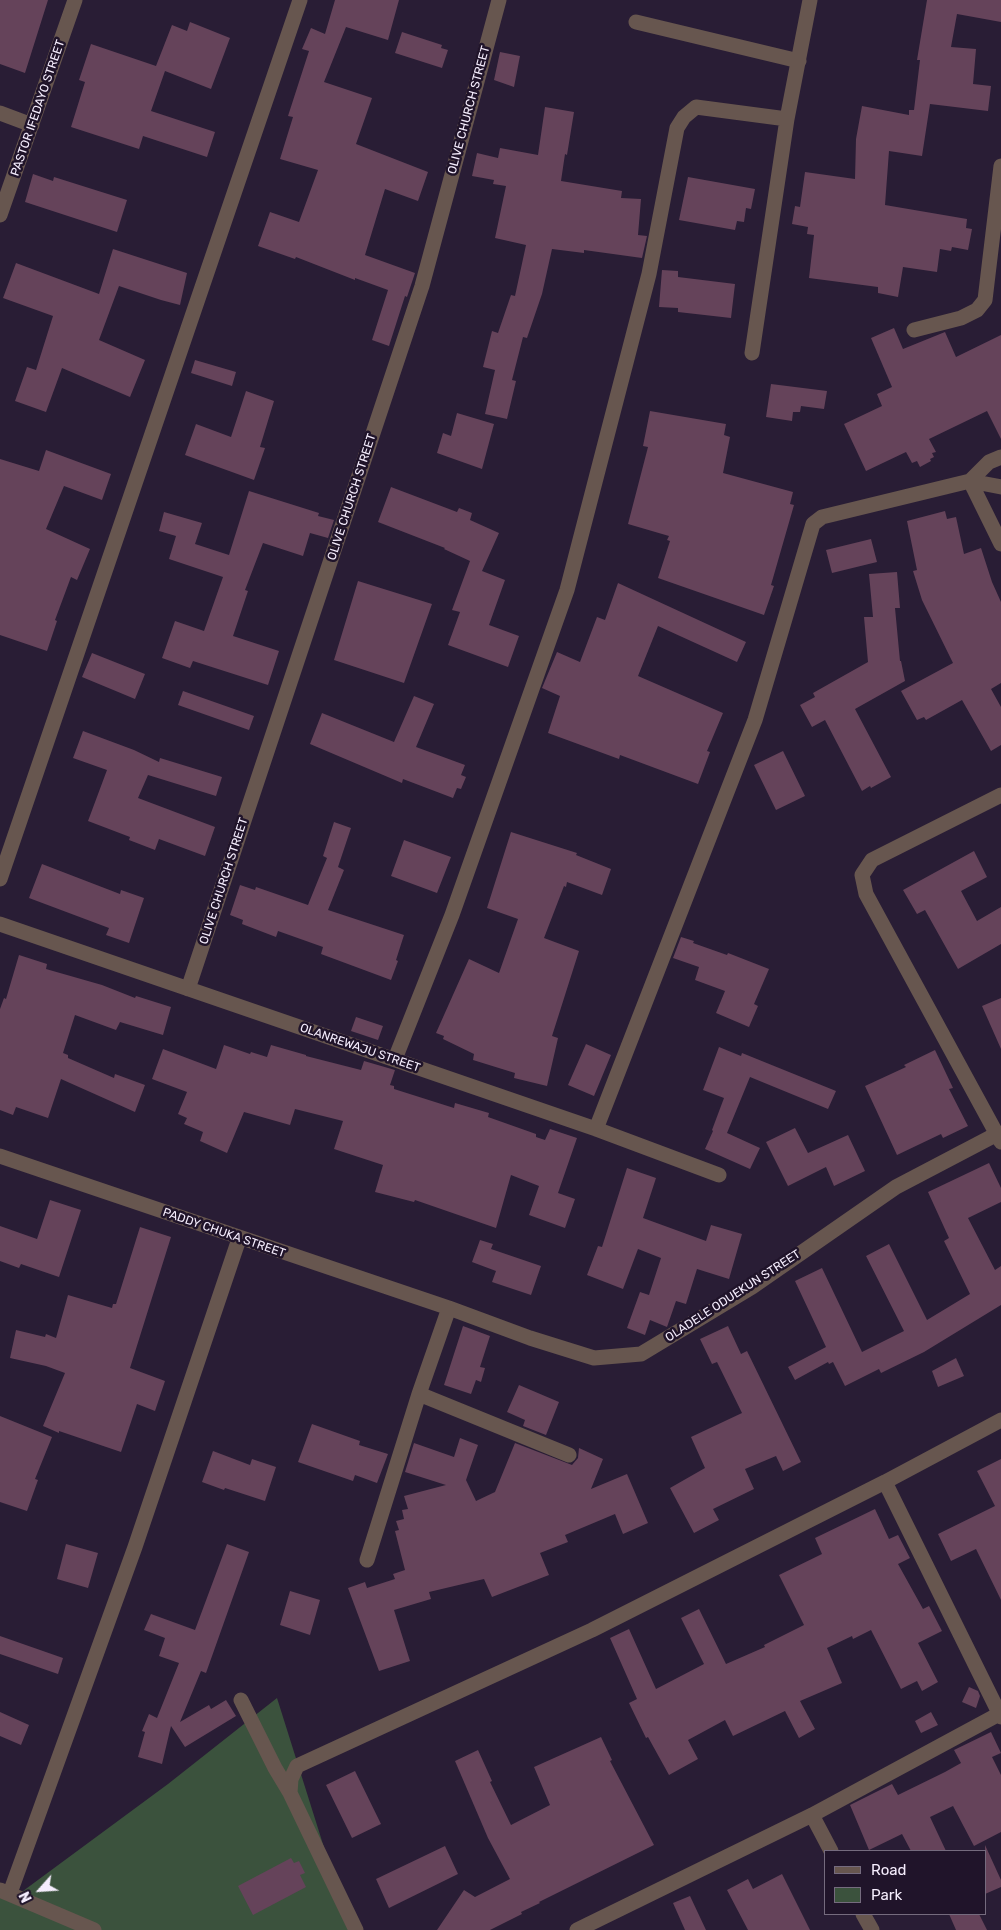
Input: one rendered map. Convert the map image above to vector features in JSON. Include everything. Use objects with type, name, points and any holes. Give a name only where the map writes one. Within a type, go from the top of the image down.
[{"type":"street","name":"PASTOR IFEDAYO STREET","points":[[0,216],[76,0]]},
{"type":"street","points":[[0,879],[300,0]]},
{"type":"street","name":"OLIVE CHURCH STREET","points":[[188,989],[422,286],[499,0]]},
{"type":"street","points":[[752,353],[787,119],[810,0]]},
{"type":"street","points":[[636,22],[799,61]]},
{"type":"street","points":[[395,1059],[452,915],[567,590],[649,274],[677,128],[684,116],[696,107],[787,119]]},
{"type":"street","points":[[0,112],[32,125]]},
{"type":"street","points":[[914,330],[961,318],[977,310],[985,300],[1001,166]]},
{"type":"street","points":[[970,481],[989,462],[1001,456]]},
{"type":"street","points":[[970,481],[1001,544]]},
{"type":"street","points":[[596,1129],[756,720],[813,524],[822,517],[970,481],[1001,487]]},
{"type":"street","points":[[999,1138],[866,894],[862,875],[872,860],[1001,796]]},
{"type":"street","name":"OLANREWAJU STREET","points":[[0,924],[395,1059],[719,1174]]},
{"type":"street","name":"OLADELE ODUEKUN STREET","points":[[448,1308],[530,1338],[594,1358],[641,1354],[752,1287],[896,1187],[999,1138]]},
{"type":"street","name":"PADDY CHUKA STREET","points":[[0,1156],[239,1239],[448,1308]]},
{"type":"street","points":[[94,1930],[5,1892],[138,1537],[239,1239]]},
{"type":"street","points":[[367,1560],[448,1308]]},
{"type":"street","points":[[419,1394],[568,1456]]},
{"type":"street","points":[[290,1793],[291,1779],[297,1766],[592,1630],[885,1482],[1001,1420]]},
{"type":"street","points":[[577,1930],[812,1815],[1000,1716],[885,1482]]},
{"type":"street","points":[[241,1700],[275,1768],[290,1793],[356,1930]]},
{"type":"street","points":[[812,1815],[830,1850]]},
{"type":"street","points":[[864,1915],[872,1930]]},
{"type":"green space","points":[[277,1698],[350,1930],[0,1930],[0,1895],[23,1891],[168,1784]]},
{"type":"building","points":[[0,0],[48,0],[25,73],[0,64]]},
{"type":"building","points":[[335,0],[399,0],[388,40],[346,27],[324,82],[372,98],[356,144],[428,172],[418,201],[385,189],[365,255],[415,273],[407,297],[405,296],[389,346],[372,340],[388,290],[355,278],[355,280],[296,257],[295,259],[258,246],[270,212],[299,222],[318,170],[280,159],[293,117],[288,116],[309,51],[302,49],[311,28],[325,34]]},
{"type":"building","points":[[927,0],[1001,0],[1001,22],[957,14],[951,47],[976,49],[973,84],[991,86],[988,111],[930,104],[922,156],[889,151],[885,205],[967,219],[966,228],[972,229],[968,250],[952,247],[951,251],[940,249],[937,272],[903,267],[898,297],[878,293],[878,287],[809,278],[814,235],[807,234],[808,227],[792,224],[795,206],[800,207],[805,172],[855,179],[856,139],[862,106],[909,115],[909,110],[914,110],[920,60],[917,60]]},
{"type":"building","points":[[190,22],[230,38],[211,89],[165,71],[151,111],[215,132],[207,157],[143,136],[139,149],[71,127],[85,82],[79,80],[91,44],[156,66],[172,25],[187,31]]},
{"type":"building","points":[[402,32],[442,45],[441,48],[448,50],[442,68],[395,53]]},
{"type":"building","points":[[500,52],[520,56],[514,87],[494,80]]},
{"type":"building","points":[[545,107],[574,112],[561,181],[622,191],[621,198],[641,199],[638,235],[647,236],[642,258],[584,250],[584,253],[552,249],[542,294],[527,338],[523,337],[512,380],[516,381],[507,419],[485,414],[495,370],[483,367],[492,331],[498,333],[511,295],[515,296],[526,245],[495,238],[506,186],[493,184],[494,180],[472,176],[477,153],[498,158],[500,148],[538,155]]},
{"type":"building","points":[[33,174],[53,181],[54,177],[127,200],[117,232],[25,202]]},
{"type":"building","points":[[688,177],[755,189],[751,209],[746,208],[744,222],[737,221],[735,230],[679,220]]},
{"type":"building","points":[[113,249],[187,273],[180,305],[119,286],[99,340],[145,360],[130,397],[62,368],[46,412],[15,401],[27,367],[36,370],[53,316],[3,298],[16,263],[99,294]]},
{"type":"building","points":[[662,270],[678,271],[678,277],[735,284],[731,318],[678,312],[678,308],[659,307]]},
{"type":"building","points":[[894,328],[903,349],[945,332],[956,357],[1001,335],[1001,439],[987,411],[929,439],[936,452],[932,453],[934,457],[930,459],[931,461],[920,467],[917,461],[912,463],[906,452],[866,471],[844,424],[882,406],[877,394],[892,387],[871,338]]},
{"type":"building","points":[[195,360],[236,372],[232,386],[191,373]]},
{"type":"building","points":[[771,384],[827,391],[824,409],[801,406],[800,412],[793,412],[792,421],[766,417]]},
{"type":"building","points":[[246,391],[274,401],[260,447],[265,448],[254,480],[185,455],[196,424],[231,437]]},
{"type":"building","points":[[650,411],[726,424],[724,435],[730,437],[723,473],[793,492],[790,504],[794,505],[771,585],[774,586],[764,615],[658,578],[670,541],[667,540],[669,536],[628,524],[648,447],[643,446]]},
{"type":"building","points":[[457,413],[494,424],[482,469],[437,453],[443,433],[451,436]]},
{"type":"building","points":[[46,450],[111,474],[102,500],[64,486],[46,529],[90,549],[77,580],[71,577],[55,620],[57,621],[47,651],[0,635],[0,459],[39,471]]},
{"type":"building","points":[[391,487],[457,512],[459,508],[472,513],[470,520],[499,533],[482,571],[505,580],[489,625],[519,636],[508,667],[448,645],[460,612],[452,610],[470,561],[445,548],[378,522]]},
{"type":"building","points":[[249,491],[319,513],[318,516],[334,520],[328,538],[310,533],[303,556],[263,543],[245,590],[248,591],[233,636],[279,651],[268,685],[193,661],[190,668],[162,658],[175,621],[204,631],[223,577],[169,559],[176,536],[159,531],[164,512],[202,523],[195,544],[229,555]]},
{"type":"building","points":[[945,511],[947,519],[956,517],[964,554],[981,548],[1001,602],[1001,683],[991,689],[1001,707],[1001,745],[991,751],[962,700],[926,720],[924,717],[917,720],[901,691],[953,663],[922,600],[913,571],[917,570],[907,521]]},
{"type":"building","points":[[871,539],[877,562],[832,573],[826,550]]},
{"type":"building","points":[[897,572],[900,608],[895,608],[900,661],[905,681],[855,709],[891,777],[862,791],[825,720],[812,727],[800,705],[815,697],[813,693],[868,662],[864,617],[873,617],[869,574]]},
{"type":"building","points":[[358,581],[432,604],[404,683],[334,660]]},
{"type":"building","points":[[618,583],[746,642],[737,662],[658,626],[638,676],[723,713],[707,751],[710,752],[698,784],[620,755],[619,759],[548,733],[560,696],[542,688],[557,652],[580,662],[597,617],[605,620]]},
{"type":"building","points":[[92,653],[145,674],[135,699],[82,677]]},
{"type":"building","points":[[183,691],[254,716],[249,730],[178,705]]},
{"type":"building","points":[[414,696],[434,704],[416,747],[465,765],[461,775],[466,777],[461,789],[457,788],[453,798],[403,779],[402,783],[310,744],[322,713],[394,742]]},
{"type":"building","points":[[83,731],[134,750],[159,762],[160,758],[222,777],[216,796],[148,775],[138,798],[215,827],[205,856],[159,839],[155,850],[129,840],[130,837],[88,821],[107,770],[73,758]]},
{"type":"building","points":[[783,751],[805,796],[776,810],[754,765]]},
{"type":"building","points":[[334,822],[351,828],[338,867],[344,870],[328,910],[404,935],[391,980],[321,954],[323,947],[278,931],[276,937],[242,924],[243,920],[230,915],[240,885],[255,890],[256,887],[308,905],[327,858],[323,856]]},
{"type":"building","points":[[511,832],[577,853],[576,855],[611,869],[602,895],[567,882],[544,938],[579,951],[552,1036],[558,1038],[547,1086],[514,1078],[515,1073],[473,1060],[474,1054],[443,1039],[444,1036],[436,1033],[469,959],[499,973],[518,919],[487,908]]},
{"type":"building","points":[[404,840],[451,857],[437,893],[391,876]]},
{"type":"building","points":[[974,851],[987,877],[961,891],[977,921],[1001,907],[1001,944],[958,969],[925,910],[917,914],[903,890]]},
{"type":"building","points":[[42,864],[120,894],[121,890],[144,898],[129,943],[106,935],[109,928],[29,898]]},
{"type":"building","points":[[681,937],[694,941],[693,943],[727,955],[728,953],[769,969],[754,1004],[758,1006],[749,1027],[716,1013],[725,991],[695,980],[699,967],[673,958]]},
{"type":"building","points":[[19,955],[47,964],[46,969],[102,985],[135,998],[136,996],[171,1007],[163,1035],[120,1022],[116,1030],[75,1015],[63,1053],[68,1055],[68,1058],[114,1078],[115,1074],[145,1085],[135,1112],[61,1079],[48,1118],[16,1107],[13,1115],[0,1110],[0,1009],[4,998],[6,999]]},
{"type":"building","points":[[1001,998],[1001,1049],[982,1006]]},
{"type":"building","points":[[356,1017],[383,1026],[378,1040],[351,1031]]},
{"type":"building","points":[[586,1044],[611,1055],[594,1096],[568,1085]]},
{"type":"building","points":[[224,1045],[250,1054],[251,1052],[267,1057],[271,1045],[361,1070],[364,1061],[395,1070],[390,1085],[394,1086],[394,1089],[454,1108],[455,1103],[489,1113],[488,1117],[536,1134],[536,1137],[545,1140],[550,1129],[577,1138],[558,1193],[575,1199],[565,1228],[529,1215],[539,1186],[511,1175],[496,1228],[415,1200],[414,1202],[375,1192],[383,1165],[334,1149],[343,1121],[295,1109],[290,1125],[244,1112],[227,1153],[200,1141],[203,1132],[184,1124],[187,1118],[178,1114],[187,1092],[152,1079],[163,1049],[216,1069]]},
{"type":"building","points":[[719,1047],[741,1056],[742,1053],[836,1091],[828,1109],[750,1077],[727,1133],[760,1148],[750,1169],[705,1149],[724,1098],[703,1090]]},
{"type":"building","points":[[935,1050],[953,1088],[949,1089],[968,1126],[943,1138],[941,1134],[897,1155],[865,1086],[906,1067],[904,1065]]},
{"type":"building","points":[[795,1128],[808,1153],[848,1135],[865,1171],[834,1186],[826,1167],[788,1186],[766,1142]]},
{"type":"building","points":[[989,1163],[1001,1188],[1001,1202],[968,1218],[995,1270],[1001,1266],[1001,1305],[924,1352],[881,1373],[879,1369],[845,1386],[833,1362],[829,1364],[828,1362],[795,1380],[788,1367],[826,1347],[795,1281],[822,1268],[862,1352],[904,1331],[866,1256],[889,1244],[927,1320],[970,1294],[944,1241],[949,1238],[928,1192]]},
{"type":"building","points":[[627,1168],[656,1178],[643,1218],[706,1241],[711,1225],[742,1234],[729,1279],[697,1269],[686,1304],[676,1301],[667,1327],[650,1320],[645,1335],[627,1328],[640,1292],[649,1295],[661,1258],[638,1249],[623,1289],[587,1275],[598,1246],[602,1247]]},
{"type":"building","points":[[50,1200],[81,1210],[59,1277],[21,1264],[19,1268],[0,1261],[0,1226],[37,1239]]},
{"type":"building","points":[[140,1227],[171,1237],[130,1368],[165,1381],[155,1411],[137,1404],[121,1452],[59,1431],[59,1433],[43,1426],[65,1373],[46,1366],[10,1358],[16,1330],[45,1337],[46,1334],[56,1338],[68,1295],[112,1308],[113,1304],[116,1304]]},
{"type":"building","points":[[480,1240],[493,1244],[491,1249],[541,1266],[531,1295],[492,1282],[496,1271],[472,1262]]},
{"type":"building","points":[[463,1326],[490,1336],[480,1367],[485,1368],[481,1382],[476,1380],[471,1394],[444,1385]]},
{"type":"building","points":[[728,1326],[741,1354],[747,1351],[801,1462],[783,1471],[776,1456],[745,1469],[754,1489],[713,1509],[719,1520],[694,1533],[670,1488],[705,1468],[691,1437],[742,1413],[717,1362],[712,1364],[700,1339]]},
{"type":"building","points":[[956,1358],[964,1376],[938,1387],[932,1371]]},
{"type":"building","points":[[519,1385],[559,1402],[546,1435],[523,1426],[525,1420],[507,1412]]},
{"type":"building","points":[[0,1416],[52,1437],[35,1479],[38,1480],[27,1511],[0,1502]]},
{"type":"building","points":[[312,1424],[360,1441],[359,1445],[388,1454],[377,1483],[355,1475],[353,1481],[298,1462]]},
{"type":"building","points":[[460,1438],[478,1445],[466,1480],[476,1501],[495,1492],[515,1443],[572,1465],[578,1458],[579,1448],[603,1459],[591,1489],[627,1474],[648,1523],[623,1534],[615,1514],[565,1535],[568,1542],[540,1553],[549,1575],[492,1597],[484,1579],[429,1592],[431,1599],[394,1610],[410,1661],[379,1671],[348,1588],[365,1582],[367,1588],[395,1579],[393,1574],[405,1570],[395,1531],[399,1530],[396,1521],[404,1519],[402,1510],[408,1509],[404,1496],[446,1485],[405,1472],[414,1443],[454,1457]]},
{"type":"building","points":[[213,1451],[250,1465],[252,1459],[276,1467],[265,1501],[202,1482]]},
{"type":"building","points":[[1001,1459],[1001,1600],[976,1549],[951,1561],[938,1534],[995,1506],[977,1471]]},
{"type":"building","points":[[875,1509],[889,1539],[898,1535],[910,1558],[898,1564],[923,1609],[929,1606],[942,1631],[918,1643],[938,1682],[922,1691],[917,1681],[901,1689],[871,1630],[853,1639],[852,1636],[827,1648],[842,1683],[800,1701],[815,1729],[799,1738],[785,1711],[733,1736],[725,1720],[688,1740],[698,1759],[669,1775],[648,1737],[646,1738],[629,1703],[637,1699],[610,1638],[629,1629],[656,1689],[704,1664],[681,1618],[699,1609],[726,1664],[765,1647],[764,1645],[804,1625],[779,1575],[822,1554],[815,1538]]},
{"type":"building","points":[[66,1544],[98,1553],[88,1588],[57,1579]]},
{"type":"building","points":[[227,1544],[249,1552],[206,1673],[201,1671],[180,1722],[209,1705],[211,1709],[226,1700],[236,1716],[185,1747],[171,1726],[162,1764],[138,1757],[145,1732],[142,1731],[149,1714],[157,1718],[179,1663],[159,1656],[165,1638],[144,1630],[151,1614],[195,1630]]},
{"type":"building","points":[[290,1591],[320,1600],[310,1635],[280,1625]]},
{"type":"building","points":[[0,1636],[63,1658],[58,1674],[0,1654]]},
{"type":"building","points":[[969,1687],[978,1691],[980,1696],[976,1708],[962,1702]]},
{"type":"building","points":[[0,1712],[29,1725],[21,1745],[0,1736]]},
{"type":"building","points":[[931,1712],[938,1725],[921,1733],[915,1721]]},
{"type":"building","points":[[991,1732],[1001,1753],[992,1757],[1001,1775],[1001,1832],[974,1846],[953,1806],[930,1817],[946,1850],[910,1850],[902,1834],[869,1850],[850,1805],[892,1784],[898,1795],[945,1772],[961,1763],[954,1750]]},
{"type":"building","points":[[601,1737],[612,1760],[610,1761],[654,1845],[539,1902],[521,1912],[522,1914],[490,1930],[437,1930],[464,1890],[475,1897],[510,1879],[488,1838],[455,1761],[478,1750],[492,1781],[490,1782],[511,1825],[550,1805],[534,1767]]},
{"type":"building","points":[[355,1771],[381,1824],[352,1838],[326,1785]]},
{"type":"building","points":[[985,1845],[1001,1880],[1001,1887],[986,1894],[986,1850]]},
{"type":"building","points":[[445,1846],[458,1874],[389,1908],[376,1879]]},
{"type":"building","points":[[291,1858],[294,1863],[299,1861],[305,1873],[300,1875],[306,1887],[253,1915],[238,1886]]},
{"type":"building","points":[[782,1874],[810,1930],[748,1930],[727,1890],[748,1879],[753,1889]]},
{"type":"building","points":[[690,1896],[706,1930],[685,1930],[673,1903]]},
{"type":"building","points":[[949,1915],[980,1915],[987,1930],[956,1930]]}]
